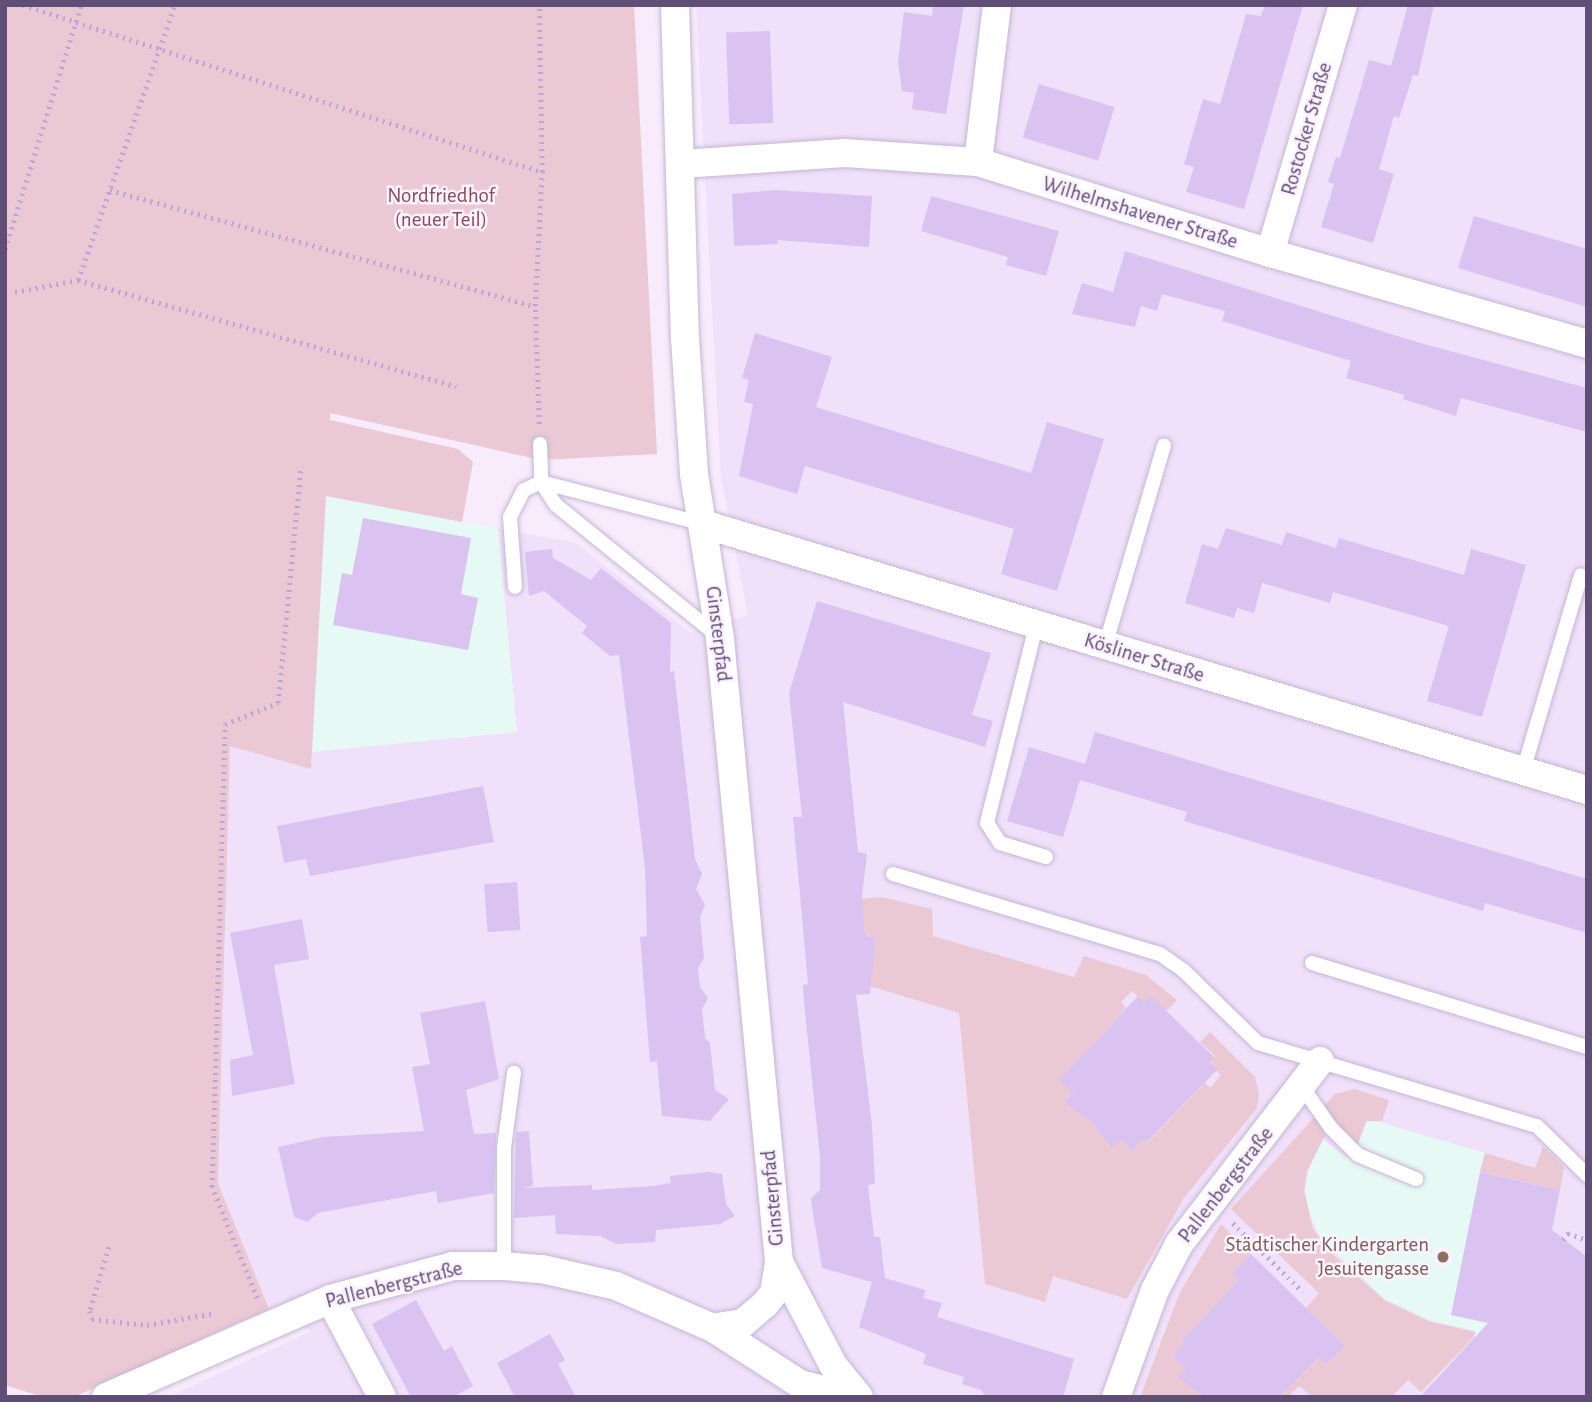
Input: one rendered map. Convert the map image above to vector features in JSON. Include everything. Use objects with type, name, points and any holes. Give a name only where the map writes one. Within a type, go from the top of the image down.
[{"type":"street","name":"Ginsterpfad","points":[[675,5],[682,164],[685,338],[694,474],[720,639],[779,1262],[774,1293],[765,1304],[743,1323],[712,1328]]},
{"type":"street","points":[[978,162],[997,5]]},
{"type":"street","name":"Rostocker Straße","points":[[1270,253],[1343,5]]},
{"type":"street","name":"Wilhelmshavener Straße","points":[[682,164],[845,153],[978,162],[1270,253],[1587,344]]},
{"type":"street","name":"Kösliner Straße","points":[[703,524],[1587,790]]},
{"type":"street","name":"Pallenbergstraße","points":[[1116,1397],[1155,1290],[1209,1200],[1304,1088],[1320,1061]]},
{"type":"street","name":"Ginsterpfad","points":[[779,1262],[826,1354],[859,1397]]},
{"type":"street","name":"Pallenbergstraße","points":[[106,1397],[330,1299],[453,1266],[542,1269],[616,1286],[712,1328],[798,1390],[853,1397]]},
{"type":"street","points":[[330,1299],[383,1397]]},
{"type":"lane","points":[[540,444],[541,482],[556,505],[590,536],[720,639]]},
{"type":"lane","points":[[1105,646],[1164,446]]},
{"type":"lane","points":[[515,587],[510,517],[524,490],[541,482],[703,524]]},
{"type":"lane","points":[[1523,771],[1581,575]]},
{"type":"lane","points":[[1037,626],[987,823],[1000,842],[1046,857]]},
{"type":"lane","points":[[892,874],[1160,954],[1184,971],[1243,1033],[1272,1049],[1537,1126],[1587,1175]]},
{"type":"lane","points":[[1312,963],[1587,1047]]},
{"type":"lane","points":[[504,1266],[504,1148],[514,1073]]},
{"type":"lane","points":[[1304,1088],[1353,1151],[1373,1164],[1416,1180]]},
{"type":"path","points":[[23,5],[542,172]]},
{"type":"path","points":[[5,249],[80,5]]},
{"type":"path","points":[[78,281],[161,50],[174,5]]},
{"type":"path","points":[[540,5],[542,172],[535,306],[540,444]]},
{"type":"path","points":[[110,190],[535,306]]},
{"type":"path","points":[[15,292],[78,281],[456,386]]},
{"type":"path","points":[[260,1306],[212,1187],[225,724],[278,703],[301,466]]},
{"type":"path","points":[[1209,1200],[1304,1292]]},
{"type":"path","points":[[1563,1240],[1568,1233],[1587,1240]]},
{"type":"path","points":[[109,1247],[90,1311],[92,1319],[147,1325],[223,1312]]},
{"type":"shaded area","points":[[696,5],[1587,5],[1587,1397],[168,1397],[311,1331],[269,1309],[218,1184],[230,745],[311,768],[325,496],[576,543],[691,633],[748,615],[721,478]]},
{"type":"shaded area","points":[[325,496],[498,528],[517,732],[312,752]]},
{"type":"shaded area","name":"Städtischer Kindergarten Jesuitengasse","points":[[1372,1120],[1485,1153],[1480,1172],[1560,1190],[1547,1255],[1564,1266],[1475,1338],[1476,1331],[1431,1321],[1385,1299],[1321,1239],[1309,1214],[1305,1190],[1308,1171],[1323,1139],[1346,1158],[1358,1145],[1367,1121]]},
{"type":"green space","name":"Nordfriedhof (neuer Teil)","points":[[5,5],[634,5],[657,454],[541,460],[330,413],[330,420],[458,449],[473,462],[462,522],[326,496],[311,769],[230,746],[218,1183],[269,1309],[74,1397],[43,1397],[5,1385]]},
{"type":"green space","points":[[881,897],[932,909],[933,936],[1074,977],[1084,956],[1146,975],[1177,1000],[1166,1011],[1151,996],[1144,1002],[1132,991],[1121,1002],[1126,1008],[1060,1080],[1073,1094],[1064,1102],[1091,1121],[1110,1147],[1120,1139],[1132,1151],[1144,1139],[1148,1142],[1205,1083],[1210,1088],[1221,1075],[1209,1063],[1215,1056],[1200,1042],[1210,1032],[1255,1077],[1259,1095],[1257,1108],[1184,1198],[1127,1299],[1053,1276],[1045,1302],[985,1284],[959,1013],[870,986],[876,939],[865,935],[862,899]]},
{"type":"green space","points":[[1354,1089],[1389,1100],[1382,1121],[1366,1121],[1358,1144],[1337,1124],[1323,1139],[1307,1171],[1304,1190],[1313,1228],[1325,1247],[1384,1300],[1428,1321],[1475,1332],[1474,1337],[1421,1392],[1408,1380],[1392,1397],[1313,1397],[1299,1386],[1288,1397],[1280,1397],[1318,1358],[1326,1364],[1344,1346],[1306,1308],[1319,1293],[1231,1209],[1335,1094]]},
{"type":"green space","points":[[1543,1146],[1564,1167],[1560,1190],[1480,1172],[1485,1153],[1535,1168]]},
{"type":"green space","points":[[1221,1224],[1251,1254],[1232,1273],[1239,1280],[1181,1340],[1184,1343],[1173,1356],[1186,1369],[1178,1377],[1203,1397],[1140,1397],[1180,1292]]},
{"type":"building","points":[[933,5],[964,5],[946,114],[912,109],[914,93],[902,91],[898,62],[904,12],[932,16]]},
{"type":"building","points":[[1265,5],[1303,5],[1244,209],[1186,192],[1194,167],[1184,164],[1203,99],[1220,104],[1246,14],[1261,16]]},
{"type":"building","points":[[1408,5],[1434,5],[1418,76],[1413,75],[1399,118],[1394,116],[1379,169],[1394,174],[1373,243],[1321,227],[1334,184],[1328,182],[1336,157],[1340,158],[1369,60],[1391,66]]},
{"type":"building","points":[[770,31],[773,123],[729,124],[726,33]]},
{"type":"building","points":[[1039,84],[1115,107],[1098,161],[1023,138]]},
{"type":"building","points":[[775,190],[872,196],[869,247],[777,240],[778,244],[734,246],[732,194]]},
{"type":"building","points":[[931,196],[1059,231],[1046,276],[1006,265],[1008,257],[921,231]]},
{"type":"building","points":[[1474,216],[1587,249],[1587,307],[1458,268]]},
{"type":"building","points":[[1125,251],[1420,343],[1587,388],[1587,432],[1461,398],[1456,416],[1403,399],[1405,395],[1346,378],[1351,361],[1222,321],[1225,311],[1162,294],[1157,311],[1141,306],[1135,327],[1072,314],[1082,283],[1113,292]]},
{"type":"building","points":[[755,333],[832,357],[816,407],[1031,473],[1047,422],[1104,439],[1057,591],[1001,574],[1014,529],[805,466],[797,494],[739,476],[753,404],[744,402],[749,380],[742,378]]},
{"type":"building","points":[[363,518],[471,538],[461,594],[478,598],[468,650],[333,625],[342,573],[352,575]]},
{"type":"building","points":[[1226,528],[1282,545],[1286,532],[1336,548],[1339,538],[1464,575],[1471,549],[1526,565],[1482,717],[1427,701],[1449,626],[1333,592],[1330,603],[1262,583],[1254,613],[1237,608],[1234,618],[1185,603],[1202,544],[1218,549]]},
{"type":"building","points":[[552,549],[553,558],[591,580],[601,568],[671,623],[670,672],[674,671],[695,859],[702,874],[696,889],[705,905],[700,917],[704,958],[698,968],[700,987],[708,998],[702,1009],[705,1038],[710,1043],[715,1090],[729,1099],[710,1121],[662,1116],[657,1061],[650,1062],[640,937],[647,936],[645,868],[619,655],[610,656],[582,633],[587,626],[544,591],[529,596],[525,552]]},
{"type":"building","points":[[817,601],[991,653],[972,715],[993,721],[985,747],[843,702],[858,852],[867,854],[862,896],[865,935],[876,939],[870,994],[856,995],[872,1125],[875,1184],[868,1185],[874,1237],[880,1237],[885,1278],[925,1290],[923,1298],[942,1303],[937,1317],[1074,1359],[1063,1397],[985,1396],[981,1390],[962,1384],[964,1377],[923,1364],[926,1354],[859,1327],[872,1282],[822,1268],[811,1198],[820,1190],[820,1157],[804,1002],[803,985],[808,984],[793,817],[802,817],[789,693]]},
{"type":"building","points":[[1095,732],[1587,879],[1587,933],[1485,903],[1483,911],[1184,821],[1187,812],[1080,780],[1063,837],[1007,821],[1029,747],[1085,764]]},
{"type":"building","points":[[483,786],[494,842],[310,876],[306,859],[284,863],[277,826]]},
{"type":"building","points":[[517,882],[520,930],[487,932],[484,884]]},
{"type":"building","points":[[302,919],[309,959],[274,965],[295,1084],[232,1096],[230,1060],[253,1055],[230,933]]},
{"type":"building","points":[[1138,996],[1144,1002],[1151,996],[1214,1057],[1209,1063],[1217,1070],[1147,1142],[1144,1139],[1132,1151],[1120,1139],[1111,1148],[1091,1121],[1064,1102],[1073,1094],[1059,1080]]},
{"type":"building","points":[[485,1001],[499,1079],[466,1090],[474,1134],[496,1133],[494,1193],[438,1203],[436,1191],[318,1213],[308,1222],[294,1217],[278,1147],[323,1137],[424,1131],[412,1067],[430,1064],[420,1013]]},
{"type":"building","points":[[529,1131],[533,1186],[523,1188],[592,1185],[592,1190],[653,1186],[671,1183],[670,1176],[709,1172],[722,1174],[726,1204],[735,1216],[720,1224],[656,1230],[655,1242],[616,1244],[600,1236],[556,1234],[555,1215],[514,1218],[516,1132]]},
{"type":"building","points":[[1480,1172],[1560,1190],[1552,1230],[1587,1257],[1587,1397],[1420,1397],[1488,1323],[1451,1315]]},
{"type":"building","points":[[1251,1254],[1345,1346],[1326,1364],[1318,1358],[1280,1397],[1204,1397],[1177,1377],[1186,1369],[1173,1356],[1184,1343],[1181,1340],[1239,1280],[1232,1273]]},
{"type":"building","points":[[416,1300],[444,1351],[452,1346],[473,1386],[453,1397],[411,1397],[372,1324]]},
{"type":"building","points":[[550,1334],[565,1360],[558,1364],[576,1397],[515,1397],[497,1363]]},
{"type":"place","name":"Städtischer Kindergarten Jesuitengasse","points":[[1443,1257]]}]
